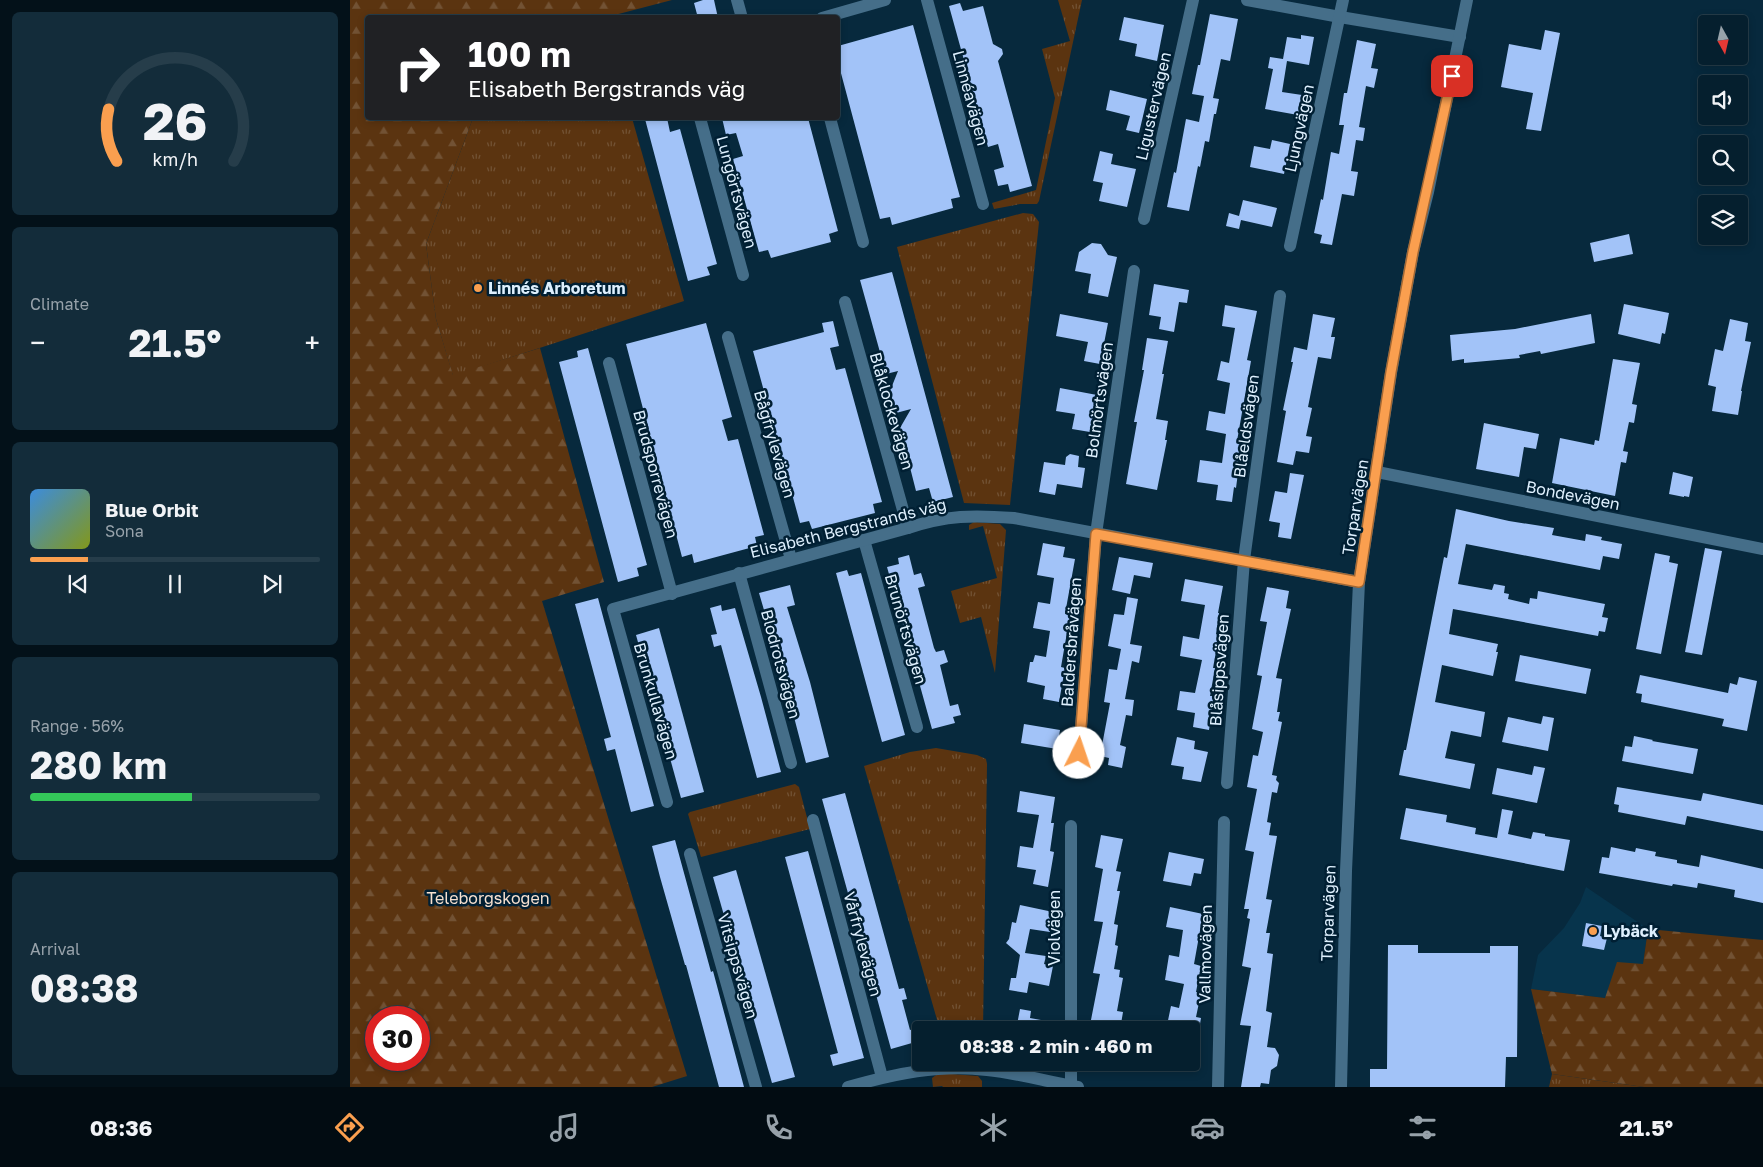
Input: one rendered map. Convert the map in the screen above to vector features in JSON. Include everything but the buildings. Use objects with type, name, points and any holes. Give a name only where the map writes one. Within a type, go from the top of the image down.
[{"type":"street","points":[[737,0],[741,15]]},
{"type":"street","points":[[830,15],[865,2],[885,0]]},
{"type":"street","name":"Linnéavägen","points":[[927,0],[983,204]]},
{"type":"street","name":"Ligustervägen","points":[[1144,219],[1193,0]]},
{"type":"street","points":[[1247,0],[1460,37]]},
{"type":"street","name":"Ljungvägen","points":[[1290,246],[1343,0]]},
{"type":"street","name":"Torparvägen","points":[[1340,1087],[1346,871],[1359,582],[1391,372],[1413,252],[1428,192],[1467,0]]},
{"type":"street","name":"Lungörtsvägen","points":[[701,120],[743,275]]},
{"type":"street","points":[[831,120],[863,242]]},
{"type":"street","name":"Bolmörtsvägen","points":[[1096,534],[1134,271]]},
{"type":"street","name":"Blåeldsvägen","points":[[1244,560],[1280,296]]},
{"type":"street","name":"Blåklockevägen","points":[[845,302],[908,528]]},
{"type":"street","name":"Bågfrylevägen","points":[[728,337],[791,559]]},
{"type":"street","name":"Brudsporrevägen","points":[[609,363],[672,594]]},
{"type":"street","name":"Bondevägen","points":[[1377,472],[1763,549]]},
{"type":"street","name":"Elisabeth Bergstrands väg","points":[[613,609],[932,520],[972,515],[1014,518],[1359,582]]},
{"type":"street","name":"Baldersbråvägen","points":[[1079,753],[1096,534]]},
{"type":"street","name":"Brunörtsvägen","points":[[864,540],[917,727]]},
{"type":"street","name":"Blåsippsvägen","points":[[1227,782],[1244,560]]},
{"type":"street","name":"Blodrotsvägen","points":[[739,573],[791,764]]},
{"type":"street","name":"Brunkullavägen","points":[[613,609],[668,802]]},
{"type":"street","name":"Vårfrylevägen","points":[[813,820],[882,1077]]},
{"type":"street","name":"Vallmovägen","points":[[1218,1087],[1224,822]]},
{"type":"street","name":"Violvägen","points":[[1071,826],[1071,1021]]},
{"type":"street","name":"Vitsippsvägen","points":[[690,854],[756,1087]]},
{"type":"street","points":[[848,1087],[882,1077],[948,1067],[988,1070],[1073,1087],[1072,1071]]},
{"type":"shaded area","points":[[1586,887],[1648,929],[1643,964],[1605,998],[1531,989],[1538,955],[1564,928],[1580,903]]},
{"type":"green space","name":"Teleborgskogen","points":[[350,0],[672,0],[615,15],[365,15],[365,120],[472,120],[426,244],[436,319],[453,375],[540,348],[604,582],[542,601],[687,1076],[652,1087],[350,1087]]},
{"type":"green space","points":[[1058,0],[1082,0],[1039,201],[1037,204],[1020,204],[994,209],[992,203],[1036,190],[1055,98],[1042,49],[1070,41]]},
{"type":"green space","points":[[472,120],[633,120],[684,301],[453,376],[436,319],[426,244]]},
{"type":"green space","points":[[1023,213],[1033,214],[1039,222],[1010,505],[964,503],[897,247]]},
{"type":"green space","points":[[974,522],[1000,524],[1006,530],[995,673],[981,617],[960,623],[951,591],[997,578],[983,526],[969,530],[969,525]]},
{"type":"green space","points":[[936,748],[977,755],[986,759],[983,1021],[937,1021],[864,766],[910,752]]},
{"type":"green space","points":[[795,784],[799,787],[810,829],[701,857],[688,814],[690,812]]},
{"type":"green space","points":[[1648,929],[1763,940],[1763,1087],[1644,1087],[1552,1074],[1531,989],[1605,998],[1617,962],[1643,964]]},
{"type":"green space","points":[[939,1073],[978,1076],[982,1081],[982,1087],[933,1087],[932,1078]]},
{"type":"green space","points":[[1552,1074],[1644,1087],[1549,1087]]},
{"type":"place","name":"Linnés Arboretum","points":[[478,288]]},
{"type":"place","name":"Lybäck","points":[[1593,931]]},
{"type":"route","points":[[1079,753],[1096,534],[1359,582],[1391,372],[1413,252],[1428,192],[1452,76]]}]
